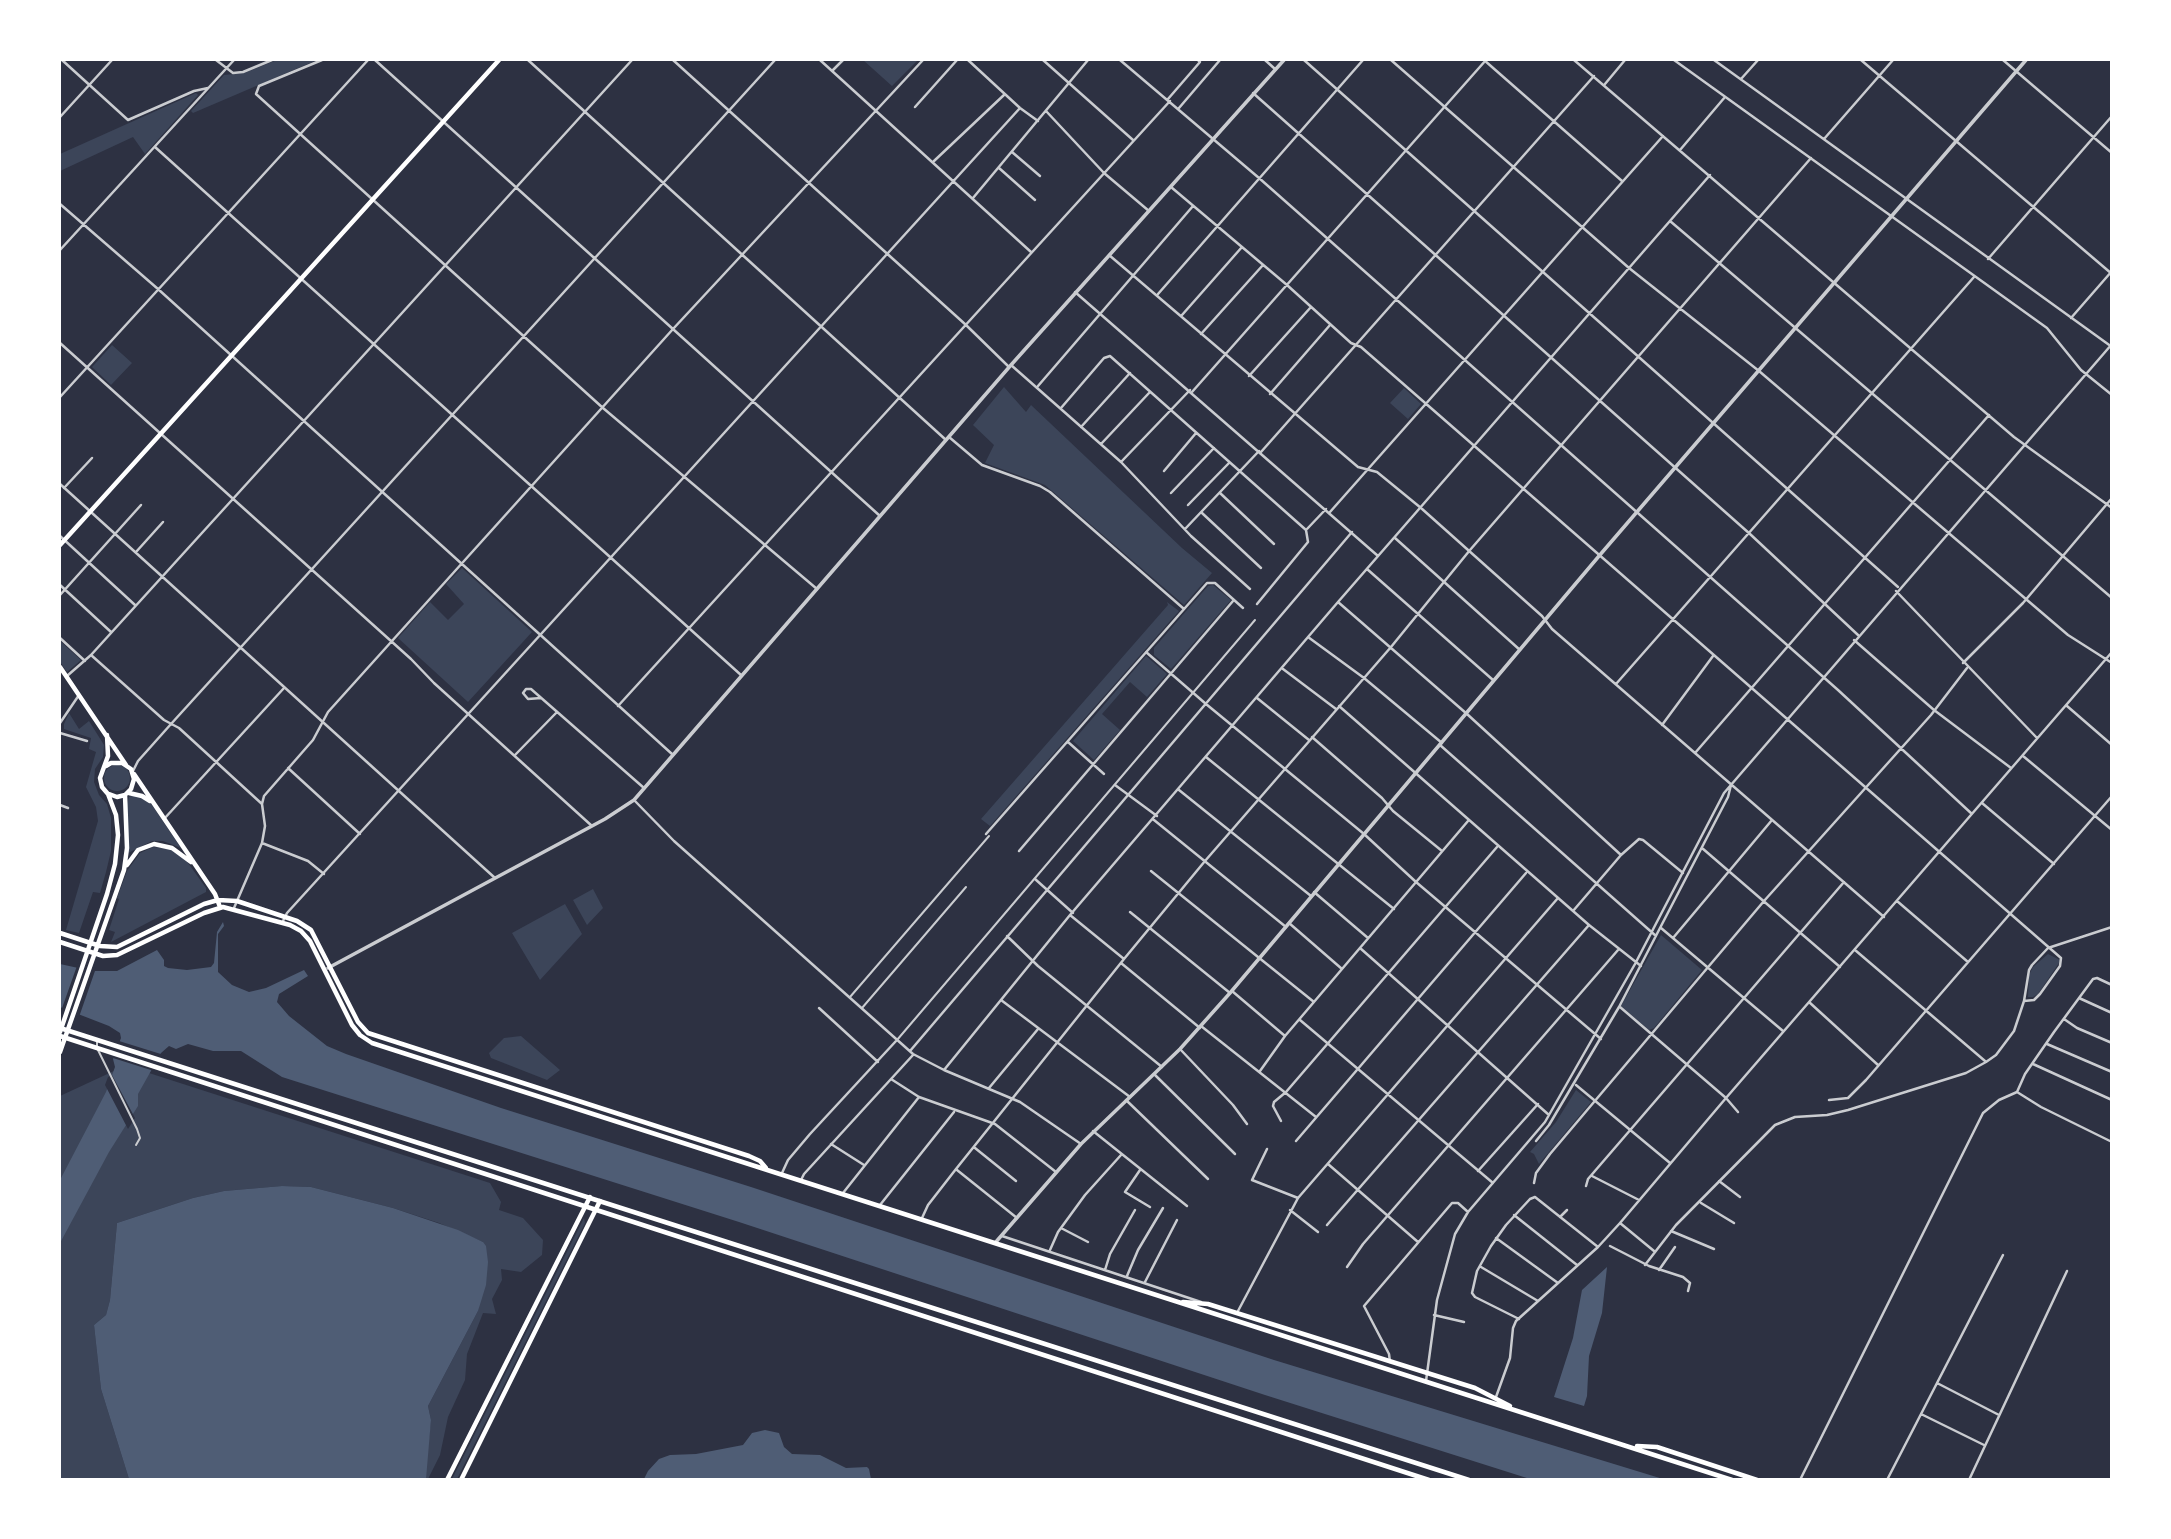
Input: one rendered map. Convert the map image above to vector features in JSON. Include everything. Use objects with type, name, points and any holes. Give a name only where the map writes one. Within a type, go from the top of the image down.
[{"type":"main road","points":[[61,541],[499,60]]},
{"type":"main road","points":[[60,667],[197,867],[220,907]]},
{"type":"main road","points":[[60,1032],[112,878],[118,846],[116,815],[108,794],[100,783],[108,756],[107,735]]},
{"type":"main road","points":[[103,769],[111,763],[127,765]]},
{"type":"main road","points":[[60,1052],[124,870],[127,848],[126,794],[134,785],[133,773]]},
{"type":"main road","points":[[108,794],[117,797],[126,794],[142,796],[154,805]]},
{"type":"main road","points":[[124,870],[135,853],[154,844],[172,848],[197,867]]},
{"type":"main road","points":[[60,933],[100,946],[117,947],[204,904],[218,900],[237,901],[285,917],[311,930],[358,1022],[368,1033],[749,1156],[760,1161],[766,1169]]},
{"type":"main road","points":[[60,942],[103,956],[117,955],[220,907],[234,908],[282,923],[306,935],[352,1024],[360,1035],[372,1043],[1732,1479]]},
{"type":"main road","points":[[60,1032],[96,1040],[1469,1479]]},
{"type":"main road","points":[[60,1032],[97,1048],[584,1208],[1429,1479]]},
{"type":"main road","points":[[447,1479],[590,1197]]},
{"type":"main road","points":[[461,1479],[600,1200]]},
{"type":"main road","points":[[1175,1302],[1204,1303],[1427,1373],[1496,1397],[1518,1411]]},
{"type":"main road","points":[[1629,1446],[1657,1447],[1757,1479]]},
{"type":"street","points":[[62,60],[125,119],[132,119],[194,91],[208,88]]},
{"type":"street","points":[[60,117],[112,60]]},
{"type":"street","points":[[216,60],[233,73],[243,72],[272,60]]},
{"type":"street","points":[[60,250],[234,60]]},
{"type":"street","points":[[322,60],[256,89],[256,94],[603,408],[817,589]]},
{"type":"street","points":[[60,397],[368,60]]},
{"type":"street","points":[[375,60],[880,516]]},
{"type":"street","points":[[528,60],[947,439],[982,465],[1050,492],[1184,609]]},
{"type":"street","points":[[66,676],[91,655],[632,60]]},
{"type":"street","points":[[673,60],[1010,366],[1121,462],[1185,529],[1250,589]]},
{"type":"street","points":[[133,773],[138,761],[171,724],[775,60]]},
{"type":"street","points":[[820,60],[1031,253]]},
{"type":"street","points":[[832,71],[843,60]]},
{"type":"street","points":[[234,908],[262,843],[265,827],[262,804],[266,793],[313,740],[327,712],[808,181],[923,60]]},
{"type":"street","points":[[915,107],[957,60]]},
{"type":"street","points":[[968,60],[1038,121]]},
{"type":"street","points":[[1042,60],[1133,140]]},
{"type":"street","points":[[973,198],[1088,60]]},
{"type":"street","points":[[1120,60],[1259,178],[1823,676],[1972,814]]},
{"type":"street","points":[[1179,108],[1220,60]]},
{"type":"street","points":[[1265,60],[1275,69]]},
{"type":"street","points":[[325,969],[592,826],[634,800],[1075,292],[1284,60]]},
{"type":"street","points":[[1304,60],[1866,557],[1967,668],[2038,739]]},
{"type":"street","points":[[1158,294],[1363,60]]},
{"type":"street","points":[[1391,60],[1629,268],[1759,371],[2068,635],[2112,663]]},
{"type":"street","points":[[1121,462],[1226,355],[1485,60],[1622,181]]},
{"type":"street","points":[[1574,60],[2024,444],[2112,509]]},
{"type":"street","points":[[1604,84],[1625,60]]},
{"type":"street","points":[[1674,60],[2048,328],[2085,374],[2112,395]]},
{"type":"street","points":[[1426,1381],[1434,1315],[1453,1239],[1468,1212],[1540,1129],[1596,1036],[1721,798],[1858,635],[2111,346],[1714,60]]},
{"type":"street","points":[[1741,79],[1758,60]]},
{"type":"street","points":[[1861,60],[2111,273],[2071,318]]},
{"type":"street","points":[[1824,139],[1893,60]]},
{"type":"street","points":[[2003,60],[2112,153]]},
{"type":"street","points":[[996,1243],[1093,1131],[1201,1027],[1599,556],[2026,60]]},
{"type":"street","points":[[618,706],[1104,173],[1199,61]]},
{"type":"street","points":[[1185,529],[1294,415],[1594,76]]},
{"type":"street","points":[[1253,93],[1749,534],[1858,635]]},
{"type":"street","points":[[933,162],[1005,94]]},
{"type":"street","points":[[1680,150],[1726,96]]},
{"type":"street","points":[[282,923],[1020,108]]},
{"type":"street","points":[[1046,111],[1104,173],[1149,211]]},
{"type":"street","points":[[1988,259],[2112,116]]},
{"type":"street","points":[[1306,530],[1367,470],[1663,136]]},
{"type":"street","points":[[155,147],[741,675]]},
{"type":"street","points":[[1012,152],[1040,176]]},
{"type":"street","points":[[922,1219],[928,1205],[956,1169],[1178,893],[1391,647],[1599,400],[1811,158]]},
{"type":"street","points":[[999,168],[1035,200]]},
{"type":"street","points":[[944,1070],[1072,914],[1308,637],[1710,175]]},
{"type":"street","points":[[1171,187],[1475,446],[2061,958],[2061,964],[2040,994],[2034,1000],[2024,1001]]},
{"type":"street","points":[[60,204],[232,355],[673,754]]},
{"type":"street","points":[[1037,387],[1193,206]]},
{"type":"street","points":[[1670,221],[2112,598]]},
{"type":"street","points":[[1182,315],[1242,247]]},
{"type":"street","points":[[1109,254],[1294,415],[1358,467],[1377,472],[1421,508],[1470,550],[1552,629],[1884,917]]},
{"type":"street","points":[[1201,334],[1263,265]]},
{"type":"street","points":[[1615,684],[1974,277]]},
{"type":"street","points":[[1075,292],[1378,556]]},
{"type":"street","points":[[1249,376],[1311,307]]},
{"type":"street","points":[[1270,394],[1331,325]]},
{"type":"street","points":[[60,343],[391,640],[592,826]]},
{"type":"street","points":[[1061,408],[1107,356],[1130,373],[1306,530],[1309,540],[1257,604]]},
{"type":"street","points":[[1082,427],[1130,373]]},
{"type":"street","points":[[1101,444],[1151,392]]},
{"type":"street","points":[[1695,753],[1990,414]]},
{"type":"street","points":[[1164,471],[1196,432]]},
{"type":"street","points":[[1171,493],[1214,448]]},
{"type":"street","points":[[64,488],[92,458]]},
{"type":"street","points":[[1188,505],[1229,463]]},
{"type":"street","points":[[60,484],[495,878]]},
{"type":"street","points":[[1220,493],[1274,544]]},
{"type":"street","points":[[1964,663],[2026,599],[2112,498]]},
{"type":"street","points":[[60,595],[141,505]]},
{"type":"street","points":[[1202,513],[1261,568]]},
{"type":"street","points":[[136,552],[163,522]]},
{"type":"street","points":[[801,1180],[891,1079],[1046,889],[1352,532]]},
{"type":"street","points":[[1394,538],[1520,650]]},
{"type":"street","points":[[61,541],[135,605]]},
{"type":"street","points":[[1367,569],[1493,681]]},
{"type":"street","points":[[988,835],[1209,582],[1215,583],[1243,608]]},
{"type":"street","points":[[60,585],[111,632]]},
{"type":"street","points":[[1019,851],[1234,600]]},
{"type":"street","points":[[1338,602],[1467,714],[1621,855]]},
{"type":"street","points":[[1308,637],[1364,678],[1657,936]]},
{"type":"street","points":[[60,638],[85,661]]},
{"type":"street","points":[[1854,640],[1934,710],[2012,769]]},
{"type":"street","points":[[1146,652],[1364,834],[1416,883],[1601,1039]]},
{"type":"street","points":[[1496,1397],[1510,1358],[1513,1328],[1519,1319],[1598,1247],[1620,1223],[2112,652]]},
{"type":"street","points":[[91,655],[164,720],[179,728],[262,804]]},
{"type":"street","points":[[1662,725],[1713,656]]},
{"type":"street","points":[[1283,668],[1338,708],[1618,950],[1641,966]]},
{"type":"street","points":[[1534,1183],[1536,1173],[1550,1153],[1764,901],[1934,710],[1967,668]]},
{"type":"street","points":[[164,819],[285,688]]},
{"type":"street","points":[[541,698],[528,699],[523,693],[529,688],[541,698],[556,712],[644,788]]},
{"type":"street","points":[[60,723],[79,695]]},
{"type":"street","points":[[1257,698],[1382,797],[1388,806],[1442,851]]},
{"type":"street","points":[[2067,706],[2112,745]]},
{"type":"street","points":[[514,756],[556,712]]},
{"type":"street","points":[[60,733],[87,741]]},
{"type":"street","points":[[1068,741],[1104,775]]},
{"type":"street","points":[[2023,756],[2112,830]]},
{"type":"street","points":[[1206,757],[1394,909]]},
{"type":"street","points":[[127,765],[138,761]]},
{"type":"street","points":[[288,768],[361,835]]},
{"type":"street","points":[[1115,785],[1205,862],[1342,969]]},
{"type":"street","points":[[1536,1141],[1554,1117],[1619,1007],[1730,793],[1731,785]]},
{"type":"street","points":[[1179,790],[1368,938]]},
{"type":"street","points":[[1829,1100],[1848,1098],[2112,796]]},
{"type":"street","points":[[634,800],[674,841],[896,1041],[944,1070],[1020,1102],[1081,1144]]},
{"type":"street","points":[[1982,803],[2054,864]]},
{"type":"street","points":[[60,805],[68,808]]},
{"type":"street","points":[[1673,938],[1772,820]]},
{"type":"street","points":[[1260,1071],[1285,1036],[1468,821]]},
{"type":"street","points":[[1573,911],[1637,840],[1641,839],[1687,875]]},
{"type":"street","points":[[262,843],[308,861],[324,874]]},
{"type":"street","points":[[1281,1121],[1273,1104],[1497,846]]},
{"type":"street","points":[[1702,848],[1840,967]]},
{"type":"street","points":[[1151,871],[1314,1002]]},
{"type":"street","points":[[1296,1141],[1527,872]]},
{"type":"street","points":[[1035,879],[1122,961],[1316,1117]]},
{"type":"street","points":[[1586,1186],[1843,882]]},
{"type":"street","points":[[1237,1313],[1298,1198],[1558,898]]},
{"type":"street","points":[[1897,901],[1968,962]]},
{"type":"street","points":[[1130,912],[1285,1036]]},
{"type":"street","points":[[1327,1226],[1589,925]]},
{"type":"street","points":[[1646,1265],[1671,1231],[1772,1127],[1795,1117],[1848,1110],[1966,1073],[1986,1062],[1996,1055],[2012,1035],[2024,1001],[2030,967],[2048,948],[2112,927]]},
{"type":"street","points":[[1661,928],[1783,1031]]},
{"type":"street","points":[[1007,936],[1033,962],[1162,1066]]},
{"type":"street","points":[[1360,948],[1554,1117]]},
{"type":"street","points":[[1347,1267],[1388,1215],[1618,950]]},
{"type":"street","points":[[1855,950],[1986,1062]]},
{"type":"street","points":[[1800,1479],[1981,1116],[1988,1108],[2017,1092],[2047,1043],[2095,978],[2112,985]]},
{"type":"street","points":[[2079,998],[2112,1013]]},
{"type":"street","points":[[1001,999],[1128,1099],[1208,1179]]},
{"type":"street","points":[[1809,1002],[1878,1065]]},
{"type":"street","points":[[1619,1007],[1726,1097],[1738,1112]]},
{"type":"street","points":[[820,1008],[878,1062]]},
{"type":"street","points":[[2064,1019],[2112,1043]]},
{"type":"street","points":[[1300,1020],[1493,1183]]},
{"type":"street","points":[[989,1088],[1038,1029]]},
{"type":"street","points":[[782,1174],[788,1160],[810,1134],[896,1041]]},
{"type":"street","points":[[2047,1043],[2112,1072]]},
{"type":"street","points":[[1180,1049],[1233,1105],[1247,1124]]},
{"type":"street","points":[[2033,1064],[2112,1100]]},
{"type":"street","points":[[1154,1074],[1235,1154]]},
{"type":"street","points":[[891,1079],[919,1097],[993,1123],[1056,1172]]},
{"type":"street","points":[[1574,1084],[1670,1163]]},
{"type":"street","points":[[2017,1092],[2112,1142]]},
{"type":"street","points":[[843,1194],[919,1097]]},
{"type":"street","points":[[1478,1171],[1538,1104]]},
{"type":"street","points":[[880,1205],[954,1111]]},
{"type":"street","points":[[1093,1131],[1187,1206]]},
{"type":"street","points":[[831,1144],[864,1166]]},
{"type":"street","points":[[974,1147],[1016,1181]]},
{"type":"street","points":[[1267,1149],[1252,1180],[1298,1198]]},
{"type":"street","points":[[1050,1251],[1061,1228],[1093,1184],[1121,1155]]},
{"type":"street","points":[[1328,1164],[1418,1242]]},
{"type":"street","points":[[956,1169],[1017,1218]]},
{"type":"street","points":[[1140,1170],[1125,1192],[1150,1207]]},
{"type":"street","points":[[1592,1176],[1639,1200]]},
{"type":"street","points":[[1719,1181],[1740,1197]]},
{"type":"street","points":[[1519,1319],[1472,1293],[1480,1266],[1496,1238],[1530,1199],[1535,1197],[1598,1247]]},
{"type":"street","points":[[1700,1202],[1734,1223]]},
{"type":"street","points":[[1390,1362],[1390,1354],[1364,1306],[1452,1203],[1458,1203],[1468,1212]]},
{"type":"street","points":[[1127,1276],[1138,1250],[1163,1208]]},
{"type":"street","points":[[1105,1270],[1110,1254],[1135,1210]]},
{"type":"street","points":[[1290,1210],[1318,1232]]},
{"type":"street","points":[[1560,1217],[1567,1210]]},
{"type":"street","points":[[1514,1216],[1577,1265]]},
{"type":"street","points":[[1145,1282],[1177,1220]]},
{"type":"street","points":[[1620,1223],[1654,1251]]},
{"type":"street","points":[[1061,1228],[1088,1241]]},
{"type":"street","points":[[1671,1231],[1714,1249]]},
{"type":"street","points":[[1002,1236],[1204,1303]]},
{"type":"street","points":[[1496,1238],[1558,1283]]},
{"type":"street","points":[[1610,1247],[1646,1265],[1679,1275],[1690,1283],[1688,1291]]},
{"type":"street","points":[[1659,1270],[1675,1247]]},
{"type":"street","points":[[1886,1479],[2003,1255]]},
{"type":"street","points":[[1480,1266],[1538,1301]]},
{"type":"street","points":[[1969,1479],[2067,1271]]},
{"type":"street","points":[[1434,1315],[1464,1322]]},
{"type":"street","points":[[1936,1383],[1999,1415]]},
{"type":"street","points":[[1921,1414],[1985,1445]]},
{"type":"lane","points":[[896,1041],[1255,620]]},
{"type":"lane","points":[[850,998],[988,835]]},
{"type":"lane","points":[[861,1009],[966,887]]},
{"type":"lane","points":[[96,1040],[97,1048],[140,1138],[136,1145]]},
{"type":"shaded area","points":[[277,60],[317,60],[193,113],[191,111],[224,75],[244,73]]},
{"type":"shaded area","points":[[863,60],[918,60],[892,86]]},
{"type":"shaded area","points":[[196,93],[198,95],[145,154],[133,137],[60,171],[60,154]]},
{"type":"shaded area","points":[[112,345],[132,363],[111,385],[92,367]]},
{"type":"shaded area","points":[[1004,387],[1026,412],[1031,405],[1212,573],[1184,605],[1045,485],[985,463],[994,445],[973,425]]},
{"type":"shaded area","points":[[1404,388],[1421,404],[1408,419],[1390,403]]},
{"type":"shaded area","points":[[462,568],[532,632],[468,702],[398,638],[430,602],[448,620],[464,604],[446,584]]},
{"type":"shaded area","points":[[1213,585],[1231,600],[1171,669],[1154,655],[1154,648],[1208,586]]},
{"type":"shaded area","points":[[1167,602],[1179,611],[990,826],[981,819],[1168,605]]},
{"type":"shaded area","points":[[60,641],[81,660],[67,672],[60,662]]},
{"type":"shaded area","points":[[1146,656],[1167,674],[1147,697],[1130,682],[1102,714],[1120,730],[1094,760],[1073,741]]},
{"type":"shaded area","points":[[69,713],[79,729],[89,721],[104,745],[103,757],[95,769],[94,782],[99,795],[107,804],[111,818],[111,851],[106,872],[100,893],[93,892],[79,933],[66,930],[98,821],[96,807],[86,787],[96,752],[89,749],[91,738],[64,729]]},
{"type":"shaded area","points":[[117,765],[126,769],[130,778],[126,787],[117,791],[108,787],[104,778],[108,769]]},
{"type":"shaded area","points":[[135,794],[150,802],[181,848],[163,841],[152,841],[128,853],[127,804],[129,797]]},
{"type":"shaded area","points":[[153,847],[170,849],[186,860],[206,888],[206,892],[111,942],[115,932],[109,930],[127,871],[140,853]]},
{"type":"shaded area","points":[[593,889],[603,908],[587,925],[573,900]]},
{"type":"shaded area","points":[[565,904],[582,934],[540,980],[512,933]]},
{"type":"shaded area","points":[[223,922],[224,926],[218,934],[218,972],[232,985],[249,992],[266,988],[304,970],[308,976],[279,994],[277,1002],[289,1016],[327,1046],[346,1054],[501,1108],[751,1187],[1274,1360],[1663,1479],[1530,1479],[739,1222],[282,1077],[241,1051],[213,1051],[188,1044],[176,1049],[169,1046],[161,1053],[138,1094],[138,1106],[109,1152],[60,1243],[60,1180],[106,1092],[121,1038],[120,1033],[109,1026],[60,1007],[60,964],[92,971],[117,971],[157,950],[164,960],[164,966],[168,968],[187,970],[211,967],[214,963],[217,932]]},
{"type":"shaded area","points":[[1661,935],[1702,970],[1654,1028],[1649,1030],[1621,1006]]},
{"type":"shaded area","points":[[2048,954],[2060,960],[2059,963],[2038,994],[2028,997],[2029,975],[2033,967]]},
{"type":"shaded area","points":[[521,1036],[560,1070],[547,1080],[491,1058],[489,1053],[504,1038]]},
{"type":"shaded area","points":[[116,1070],[149,1073],[490,1183],[501,1202],[499,1210],[523,1218],[543,1240],[542,1255],[521,1272],[501,1269],[502,1280],[492,1299],[496,1314],[483,1313],[467,1354],[465,1380],[448,1417],[440,1455],[428,1479],[426,1480],[425,1473],[431,1420],[428,1406],[478,1311],[483,1242],[439,1223],[393,1208],[311,1187],[282,1186],[224,1191],[193,1198],[117,1223],[110,1300],[106,1315],[94,1325],[101,1389],[129,1479],[60,1479],[60,1096]]},
{"type":"shaded area","points":[[1576,1090],[1591,1102],[1539,1164],[1530,1152],[1556,1122]]},
{"type":"shaded area","points":[[282,1186],[311,1187],[393,1208],[458,1230],[486,1246],[486,1285],[478,1311],[428,1406],[431,1420],[426,1479],[129,1479],[101,1389],[94,1325],[106,1315],[110,1300],[117,1223],[193,1198],[224,1191]]},
{"type":"shaded area","points":[[584,1218],[585,1223],[457,1479],[452,1479]]},
{"type":"shaded area","points":[[1607,1267],[1602,1313],[1589,1356],[1584,1406],[1554,1397],[1573,1338],[1582,1290]]},
{"type":"shaded area","points":[[765,1430],[779,1433],[784,1447],[792,1454],[820,1455],[846,1468],[867,1467],[871,1479],[644,1479],[659,1459],[670,1455],[696,1454],[743,1445],[752,1433]]},
{"type":"pier","points":[[78,963],[96,968],[79,1017],[61,1011]]},
{"type":"pier","points":[[119,1041],[164,1055],[154,1071],[113,1058]]},
{"type":"pier","points":[[112,1075],[135,1118],[128,1129],[105,1085],[108,1077]]}]
